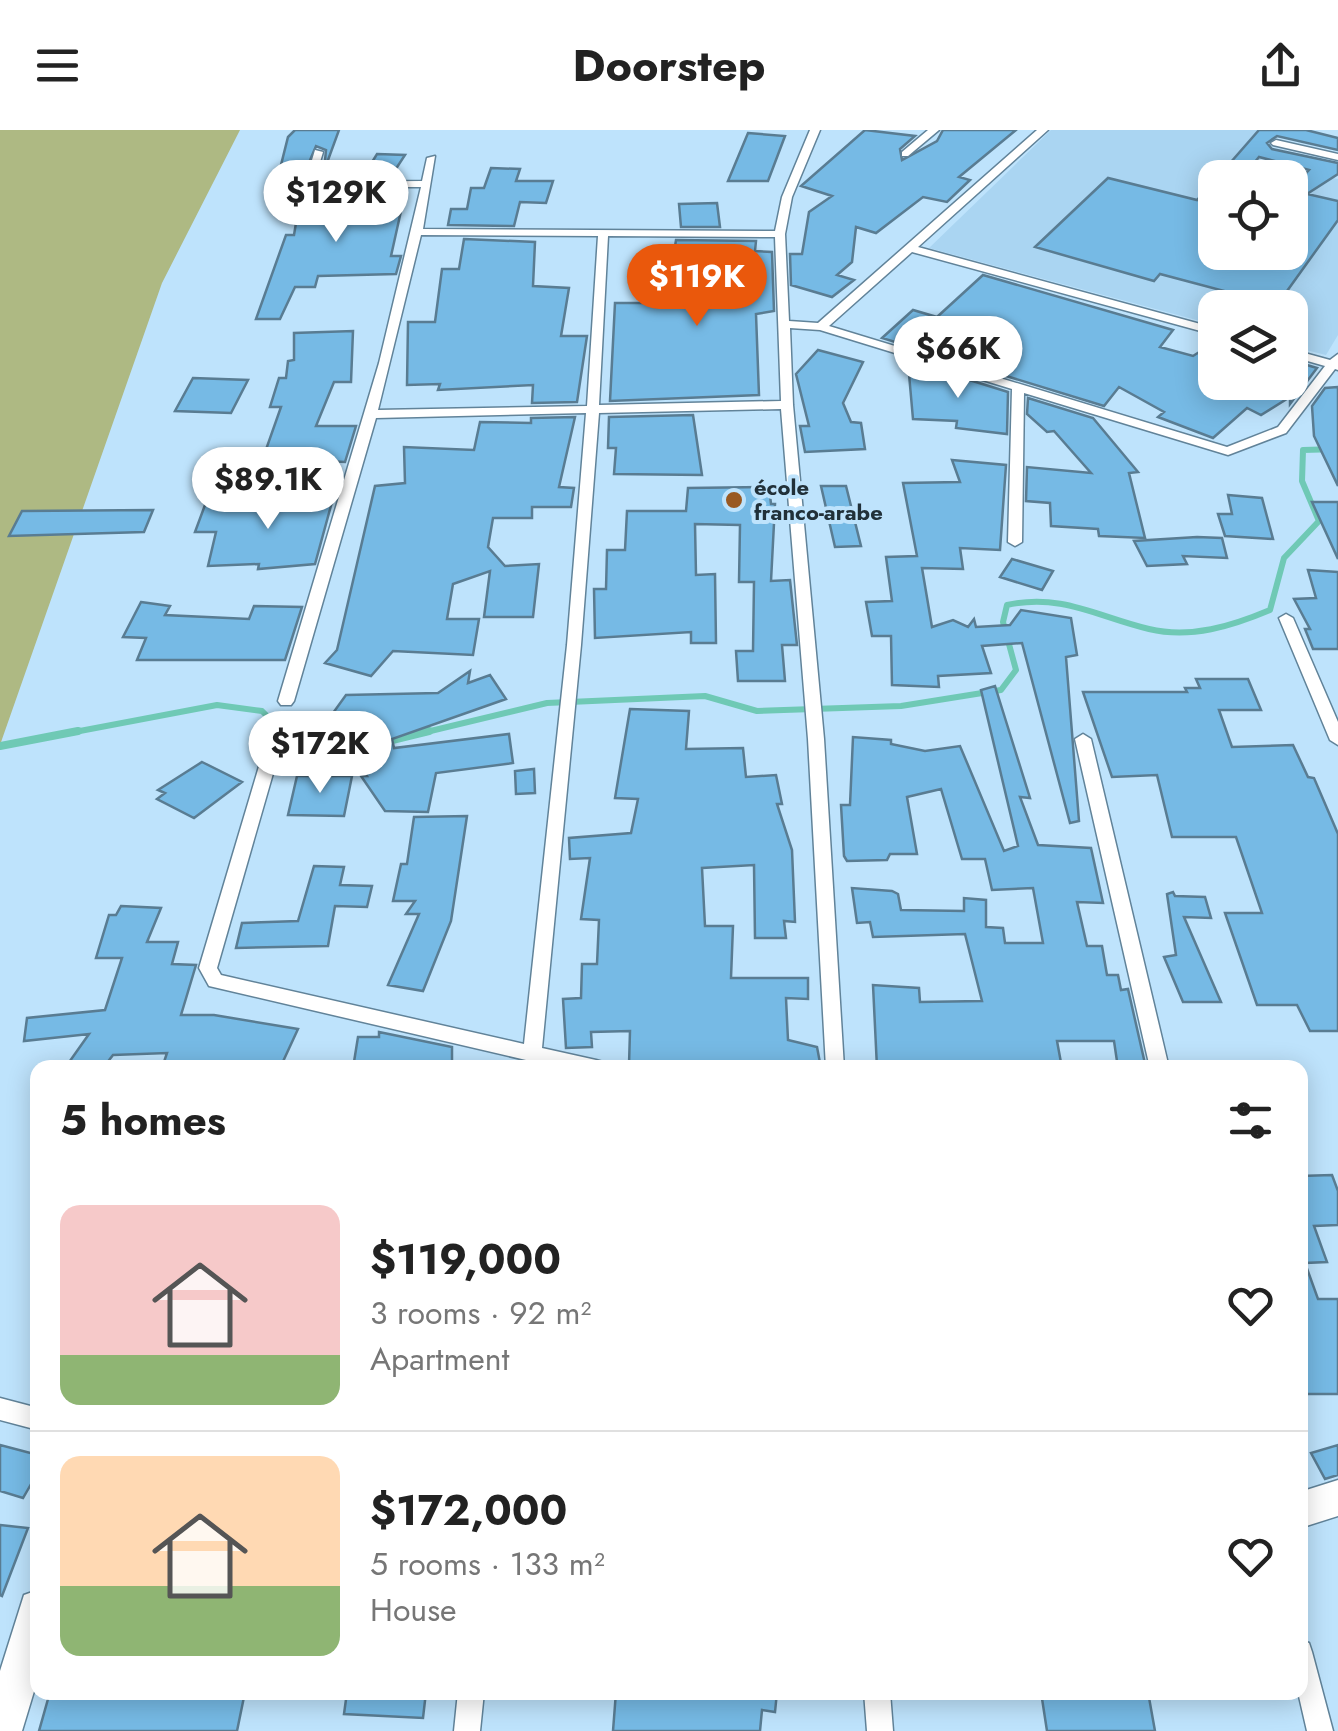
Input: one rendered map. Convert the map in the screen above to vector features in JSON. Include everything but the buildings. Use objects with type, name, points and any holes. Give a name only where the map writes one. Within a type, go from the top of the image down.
[{"type":"street","points":[[815,130],[787,197],[780,234],[787,404],[816,739],[835,1060]]},
{"type":"street","points":[[905,154],[934,130]]},
{"type":"street","points":[[821,327],[914,249],[1043,130]]},
{"type":"street","points":[[1276,143],[1338,157]]},
{"type":"street","points":[[318,152],[308,184],[427,184]]},
{"type":"street","points":[[286,700],[370,414],[418,232],[432,158]]},
{"type":"street","points":[[418,232],[780,234]]},
{"type":"street","points":[[532,1052],[595,409],[603,236]]},
{"type":"street","points":[[914,249],[1198,327]]},
{"type":"street","points":[[786,324],[821,327],[1228,451],[1282,430],[1336,362],[1308,356]]},
{"type":"street","points":[[1015,542],[1018,389]]},
{"type":"street","points":[[370,414],[787,404]]},
{"type":"street","points":[[1286,618],[1338,740]]},
{"type":"street","points":[[1083,740],[1158,1060]]},
{"type":"street","points":[[268,763],[208,968],[215,982],[564,1060]]},
{"type":"street","points":[[0,1409],[30,1417]]},
{"type":"street","points":[[1308,1507],[1338,1498]]},
{"type":"street","points":[[2,1731],[30,1636]]},
{"type":"street","points":[[1308,1684],[1320,1731]]},
{"type":"street","points":[[467,1731],[470,1700]]},
{"type":"street","points":[[878,1700],[880,1731]]},
{"type":"shaded area","points":[[1051,130],[1282,130],[1260,160],[1198,160],[1198,270],[1308,270],[1308,172],[1338,179],[1338,335],[1326,355],[1308,350],[1308,290],[1198,290],[1198,320],[929,248]]},
{"type":"green space","points":[[0,130],[240,130],[162,283],[0,745]]},
{"type":"waterway","points":[[418,734],[547,703],[705,696],[757,711],[901,706],[1001,690],[1016,670],[1003,622],[1007,605],[1027,602],[1063,604],[1165,632],[1196,632],[1241,621],[1270,610],[1284,558],[1319,521],[1302,481],[1303,450],[1338,449]]},
{"type":"waterway","points":[[64,734],[217,705],[262,711],[285,734]]},
{"type":"waterway","points":[[0,746],[78,731]]},
{"type":"waterway","points":[[283,731],[302,747],[319,754],[361,748]]},
{"type":"waterway","points":[[384,742],[429,731]]},
{"type":"place","name":"école franco-arabe","points":[[734,500]]}]
